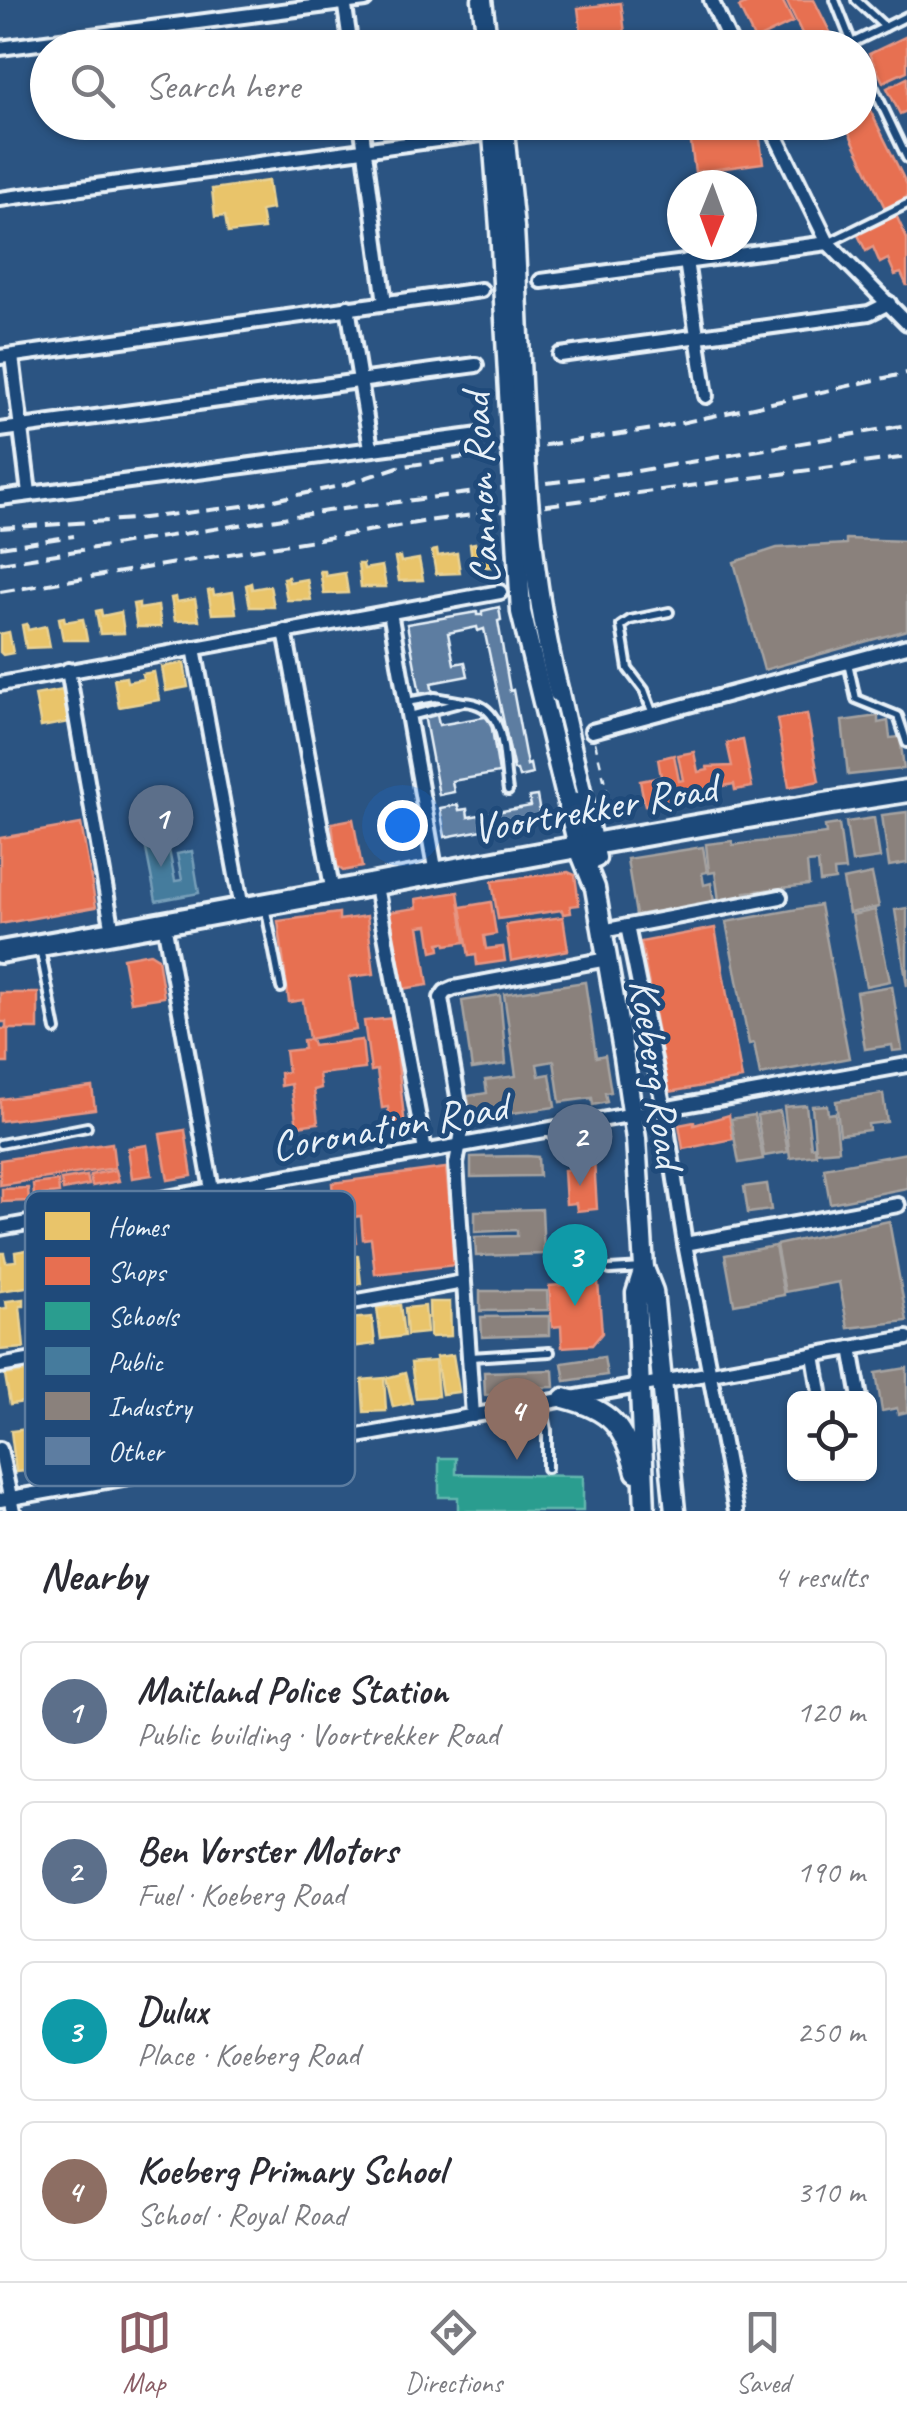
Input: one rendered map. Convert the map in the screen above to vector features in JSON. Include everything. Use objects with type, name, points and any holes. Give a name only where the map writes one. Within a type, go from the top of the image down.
[{"type":"main road","points":[[482,0],[486,30]]},
{"type":"main road","name":"Cannon Road","points":[[499,140],[537,587],[586,844]]},
{"type":"main road","name":"Voortrekker Road","points":[[0,952],[376,886],[586,844],[907,791]]},
{"type":"main road","name":"Koeberg Road","points":[[586,844],[633,1114],[644,1268],[653,1292],[675,1511]]},
{"type":"main road","name":"Koeberg Road","points":[[644,1268],[636,1292],[646,1511]]},
{"type":"main road","points":[[564,1398],[602,1411],[619,1428],[644,1491]]},
{"type":"street","points":[[135,30],[365,0]]},
{"type":"street","points":[[711,0],[725,30]]},
{"type":"street","points":[[344,2],[348,30]]},
{"type":"street","points":[[0,48],[30,44]]},
{"type":"street","points":[[363,140],[385,303]]},
{"type":"street","points":[[0,199],[415,140]]},
{"type":"street","points":[[778,140],[828,244],[907,322]]},
{"type":"street","points":[[541,282],[828,244]]},
{"type":"street","points":[[686,261],[706,396]]},
{"type":"street","points":[[29,493],[21,427],[6,356],[481,290]]},
{"type":"street","points":[[560,355],[868,313],[889,303]]},
{"type":"street","points":[[348,307],[371,448]]},
{"type":"street","points":[[0,430],[476,365]]},
{"type":"street","points":[[0,498],[480,434]]},
{"type":"street","points":[[0,684],[500,592]]},
{"type":"street","points":[[390,612],[436,874]]},
{"type":"street","points":[[285,631],[333,893]]},
{"type":"street","points":[[593,736],[653,715],[907,646]]},
{"type":"street","points":[[194,648],[242,908]]},
{"type":"street","points":[[68,670],[113,932]]},
{"type":"street","points":[[376,886],[425,1151]]},
{"type":"street","points":[[602,930],[780,897]]},
{"type":"street","points":[[164,923],[212,1190]]},
{"type":"street","points":[[627,926],[664,1108],[685,1244],[736,1511]]},
{"type":"street","points":[[473,1416],[456,1164],[463,1126],[442,1007],[445,992],[607,959]]},
{"type":"street","name":"Coronation Road","points":[[206,1191],[907,1065]]},
{"type":"street","points":[[685,1244],[898,1205]]},
{"type":"street","name":"Coronation Road","points":[[0,1228],[25,1224]]},
{"type":"street","points":[[355,1302],[464,1282]]},
{"type":"street","points":[[355,1437],[907,1338]]},
{"type":"street","points":[[852,1348],[859,1391]]},
{"type":"street","points":[[814,1355],[821,1391]]},
{"type":"street","points":[[0,1366],[25,1361]]},
{"type":"street","points":[[0,1449],[8,1503],[94,1486]]},
{"type":"lane","points":[[835,0],[847,30]]},
{"type":"lane","points":[[856,0],[885,27]]},
{"type":"lane","points":[[877,32],[907,16]]},
{"type":"lane","points":[[877,95],[907,158]]},
{"type":"lane","points":[[828,244],[907,204]]},
{"type":"lane","points":[[653,715],[644,690],[628,669],[621,626],[630,620],[670,612]]},
{"type":"lane","points":[[848,662],[856,699],[898,716],[907,743]]},
{"type":"lane","points":[[406,709],[435,697],[482,704],[495,715],[508,791]]},
{"type":"lane","points":[[406,709],[463,702]]},
{"type":"lane","points":[[265,905],[281,988]]},
{"type":"lane","points":[[40,945],[56,1030]]},
{"type":"lane","points":[[0,1144],[88,1127]]},
{"type":"lane","points":[[610,1270],[644,1268]]},
{"type":"lane","points":[[468,1357],[550,1352]]},
{"type":"lane","points":[[542,1403],[547,1468]]},
{"type":"path","points":[[593,736],[610,816]]},
{"type":"building: Homes","points":[[268,181],[272,209],[261,211],[264,229],[228,233],[225,216],[215,217],[212,189]]},
{"type":"building: Homes","points":[[475,543],[476,549],[494,546],[498,567],[473,567],[470,544]]},
{"type":"building: Homes","points":[[437,550],[438,556],[457,553],[460,573],[436,574],[432,551]]},
{"type":"building: Homes","points":[[400,557],[401,562],[419,559],[423,580],[399,581],[395,558]]},
{"type":"building: Homes","points":[[358,564],[363,564],[364,569],[382,566],[386,587],[361,587]]},
{"type":"building: Homes","points":[[320,571],[325,571],[326,576],[345,573],[348,593],[324,594]]},
{"type":"building: Homes","points":[[288,577],[289,582],[307,579],[311,600],[287,600],[283,578]]},
{"type":"building: Homes","points":[[251,583],[252,589],[270,586],[274,607],[250,607],[246,585]]},
{"type":"building: Homes","points":[[213,590],[214,595],[233,592],[236,613],[212,614],[208,591]]},
{"type":"building: Homes","points":[[176,597],[177,602],[195,599],[199,620],[175,621],[171,598]]},
{"type":"building: Homes","points":[[139,603],[139,609],[158,606],[161,627],[137,627],[133,604]]},
{"type":"building: Homes","points":[[101,610],[102,616],[121,612],[124,633],[100,634],[96,611]]},
{"type":"building: Homes","points":[[64,617],[65,622],[83,619],[87,640],[63,640],[59,618]]},
{"type":"building: Homes","points":[[27,624],[28,630],[46,626],[50,647],[26,648],[22,625]]},
{"type":"building: Homes","points":[[9,632],[13,653],[3,655],[0,634]]},
{"type":"building: Homes","points":[[184,663],[188,687],[166,691],[162,667]]},
{"type":"building: Homes","points":[[154,672],[159,700],[119,707],[114,679],[126,677],[127,682]]},
{"type":"building: Homes","points":[[69,689],[74,721],[41,727],[35,695]]},
{"type":"building: Homes","points":[[25,1250],[25,1287],[0,1291],[0,1253],[4,1253],[6,1262],[16,1261],[15,1252]]},
{"type":"building: Homes","points":[[358,1256],[361,1284],[355,1285]]},
{"type":"building: Homes","points":[[24,1299],[24,1306],[20,1306],[24,1348],[0,1350],[0,1309],[7,1308],[6,1301]]},
{"type":"building: Homes","points":[[429,1302],[450,1302],[451,1336],[430,1337]]},
{"type":"building: Homes","points":[[400,1305],[404,1336],[381,1339],[377,1308]]},
{"type":"building: Homes","points":[[425,1306],[427,1333],[407,1335],[405,1308]]},
{"type":"building: Homes","points":[[372,1317],[375,1344],[355,1346],[355,1318]]},
{"type":"building: Homes","points":[[453,1355],[459,1392],[442,1394],[436,1357]]},
{"type":"building: Homes","points":[[435,1361],[438,1396],[416,1398],[411,1363]]},
{"type":"building: Homes","points":[[25,1372],[25,1402],[10,1404],[5,1375]]},
{"type":"building: Homes","points":[[405,1373],[412,1403],[393,1407],[386,1378]]},
{"type":"building: Homes","points":[[384,1378],[386,1411],[364,1412],[362,1380]]},
{"type":"building: Homes","points":[[25,1429],[25,1471],[16,1472],[11,1431]]},
{"type":"building: Shops","points":[[754,0],[782,0],[793,22],[776,30],[750,30],[739,7]]},
{"type":"building: Shops","points":[[786,0],[814,0],[829,30],[800,30]]},
{"type":"building: Shops","points":[[621,3],[625,30],[581,30],[578,8]]},
{"type":"building: Shops","points":[[907,36],[907,71],[883,82],[877,70],[877,50]]},
{"type":"building: Shops","points":[[907,78],[907,111],[900,114],[887,88]]},
{"type":"building: Shops","points":[[877,124],[907,185],[907,197],[885,208],[853,140],[877,140]]},
{"type":"building: Shops","points":[[691,140],[760,140],[763,163],[695,170]]},
{"type":"building: Shops","points":[[896,215],[907,239],[907,286],[901,273],[895,275],[888,259],[880,263],[873,247],[866,251],[857,233]]},
{"type":"building: Shops","points":[[807,714],[819,781],[789,787],[777,719]]},
{"type":"building: Shops","points":[[743,740],[752,787],[735,790],[734,784],[702,790],[703,797],[645,805],[640,781],[661,777],[658,759],[674,755],[679,781],[683,780],[678,755],[694,752],[698,772],[708,770],[707,767],[732,766],[727,743]]},
{"type":"building: Shops","points":[[353,819],[362,867],[343,871],[337,866],[332,823]]},
{"type":"building: Shops","points":[[81,824],[96,907],[0,924],[0,838]]},
{"type":"building: Shops","points":[[568,872],[575,875],[579,905],[570,906],[571,913],[563,914],[562,910],[498,919],[492,881]]},
{"type":"building: Shops","points":[[458,892],[465,942],[439,943],[440,950],[432,952],[428,925],[419,926],[428,985],[401,989],[389,912],[417,908],[416,899]]},
{"type":"building: Shops","points":[[491,902],[496,934],[484,936],[486,949],[503,947],[505,961],[477,965],[476,955],[469,956],[461,907]]},
{"type":"building: Shops","points":[[339,913],[339,920],[367,916],[374,974],[349,977],[356,1030],[309,1039],[303,1000],[289,1002],[278,921]]},
{"type":"building: Shops","points":[[563,917],[568,950],[511,961],[506,925]]},
{"type":"building: Shops","points":[[715,928],[742,1079],[669,1092],[641,942]]},
{"type":"building: Shops","points":[[150,953],[158,958],[164,997],[131,1002],[123,958]]},
{"type":"building: Shops","points":[[0,993],[38,993],[38,1029],[6,1029],[6,1022],[0,1022]]},
{"type":"building: Shops","points":[[393,1018],[406,1136],[392,1138],[388,1107],[382,1108],[377,1070],[371,1071],[364,1021]]},
{"type":"building: Shops","points":[[0,1029],[8,1029],[8,1063],[0,1063]]},
{"type":"building: Shops","points":[[311,1039],[313,1046],[362,1040],[365,1069],[319,1074],[321,1088],[314,1090],[318,1123],[297,1126],[291,1084],[281,1086],[280,1073],[288,1072],[285,1051],[304,1049],[303,1040]]},
{"type":"building: Shops","points":[[92,1087],[95,1109],[0,1121],[0,1099]]},
{"type":"building: Shops","points":[[729,1115],[733,1139],[683,1149],[679,1125]]},
{"type":"building: Shops","points":[[185,1130],[192,1176],[168,1180],[160,1134]]},
{"type":"building: Shops","points":[[112,1143],[115,1168],[0,1185],[0,1160]]},
{"type":"building: Shops","points":[[147,1145],[152,1175],[132,1178],[128,1148]]},
{"type":"building: Shops","points":[[594,1160],[597,1209],[577,1211],[576,1203],[566,1204],[564,1170],[572,1169],[571,1161]]},
{"type":"building: Shops","points":[[446,1168],[456,1265],[375,1274],[371,1238],[363,1239],[361,1216],[355,1217],[355,1191],[333,1191],[332,1183]]},
{"type":"building: Shops","points":[[116,1170],[119,1181],[92,1186],[90,1175]]},
{"type":"building: Shops","points":[[87,1176],[89,1185],[63,1190],[61,1180]]},
{"type":"building: Shops","points":[[58,1181],[59,1191],[34,1191],[33,1184]]},
{"type":"building: Shops","points":[[2,1189],[28,1191],[25,1191],[25,1201],[2,1202]]},
{"type":"building: Shops","points":[[598,1282],[602,1333],[592,1345],[562,1347],[561,1326],[552,1327],[549,1286]]},
{"type":"building: Schools","points":[[439,1458],[456,1458],[456,1474],[583,1476],[583,1511],[458,1511],[458,1497],[439,1497]]},
{"type":"building: Public","points":[[168,845],[175,881],[182,880],[177,854],[192,851],[199,893],[156,901],[146,849]]},
{"type":"building: Industry","points":[[846,539],[907,541],[907,630],[764,670],[734,562],[777,548],[846,544]]},
{"type":"building: Industry","points":[[878,716],[878,723],[888,721],[890,738],[900,737],[904,769],[848,775],[842,721]]},
{"type":"building: Industry","points":[[907,812],[907,863],[889,866],[882,815]]},
{"type":"building: Industry","points":[[874,818],[880,858],[852,862],[846,822]]},
{"type":"building: Industry","points":[[839,824],[845,870],[834,871],[835,880],[820,882],[818,862],[807,863],[809,885],[745,892],[746,898],[719,901],[715,872],[709,873],[706,844],[732,841],[733,845],[826,834],[825,826]]},
{"type":"building: Industry","points":[[703,847],[707,872],[702,873],[704,885],[711,883],[714,902],[636,915],[627,859]]},
{"type":"building: Industry","points":[[872,874],[879,907],[849,913],[843,880]]},
{"type":"building: Industry","points":[[820,905],[849,1058],[760,1075],[754,1043],[749,1044],[726,922]]},
{"type":"building: Industry","points":[[907,908],[907,986],[895,910]]},
{"type":"building: Industry","points":[[875,910],[890,981],[866,986],[852,915]]},
{"type":"building: Industry","points":[[585,982],[596,1057],[605,1055],[611,1092],[605,1093],[607,1102],[593,1105],[592,1098],[560,1102],[554,1061],[537,1064],[539,1076],[550,1074],[555,1107],[471,1119],[468,1096],[487,1093],[485,1080],[516,1076],[504,994]]},
{"type":"building: Industry","points":[[892,986],[902,1050],[893,1051],[892,1045],[865,1049],[856,992]]},
{"type":"building: Industry","points":[[500,995],[506,1064],[472,1069],[462,1001]]},
{"type":"building: Industry","points":[[883,1094],[887,1122],[868,1124],[869,1130],[840,1134],[836,1101]]},
{"type":"building: Industry","points":[[806,1105],[811,1147],[815,1146],[816,1155],[790,1158],[784,1107]]},
{"type":"building: Industry","points":[[827,1105],[828,1114],[835,1113],[839,1150],[816,1152],[812,1106]]},
{"type":"building: Industry","points":[[780,1111],[788,1152],[764,1156],[757,1115]]},
{"type":"building: Industry","points":[[754,1115],[763,1159],[739,1163],[731,1119]]},
{"type":"building: Industry","points":[[907,1153],[907,1188],[830,1203],[824,1168]]},
{"type":"building: Industry","points":[[471,1157],[538,1157],[539,1176],[471,1177]]},
{"type":"building: Industry","points":[[767,1184],[771,1210],[748,1213],[744,1187]]},
{"type":"building: Industry","points":[[542,1209],[544,1254],[476,1256],[475,1237],[517,1236],[517,1230],[475,1232],[475,1211]]},
{"type":"building: Industry","points":[[889,1221],[907,1321],[848,1328],[839,1282],[785,1292],[776,1245]]},
{"type":"building: Industry","points":[[775,1246],[784,1295],[734,1304],[725,1255]]},
{"type":"building: Industry","points":[[480,1291],[547,1291],[548,1310],[480,1311]]},
{"type":"building: Industry","points":[[549,1316],[549,1335],[482,1337],[481,1317]]},
{"type":"building: Industry","points":[[604,1357],[607,1375],[565,1381],[562,1363]]},
{"type":"building: Industry","points":[[907,1368],[907,1412],[898,1414],[897,1408],[882,1411],[876,1373]]},
{"type":"building: Industry","points":[[553,1370],[554,1387],[525,1388],[525,1394],[485,1395],[484,1372]]},
{"type":"building: Other","points":[[499,607],[510,691],[513,690],[532,774],[519,777],[514,770],[484,629],[448,633],[454,664],[465,662],[468,676],[431,683],[439,725],[490,716],[499,773],[452,781],[454,792],[439,795],[407,624],[477,612],[482,615],[482,611]]},
{"type":"building: Other","points":[[537,796],[541,819],[445,837],[440,808],[458,805],[459,810],[467,809],[468,817],[531,806],[529,797]]},
{"type":"railway","points":[[0,528],[135,519],[251,505],[344,485],[398,467],[654,429],[907,373]]},
{"type":"railway","points":[[0,563],[327,511],[625,473],[907,425]]},
{"type":"railway","points":[[0,592],[428,521],[907,457]]},
{"type":"railway","points":[[0,547],[74,536]]},
{"type":"place","name":"Maitland Police Station","points":[[161,867]]},
{"type":"place","name":"Ben Vorster Motors","points":[[580,1186]]},
{"type":"place","name":"Dulux","points":[[575,1306]]},
{"type":"place","name":"Koeberg Primary School","points":[[517,1460]]}]
